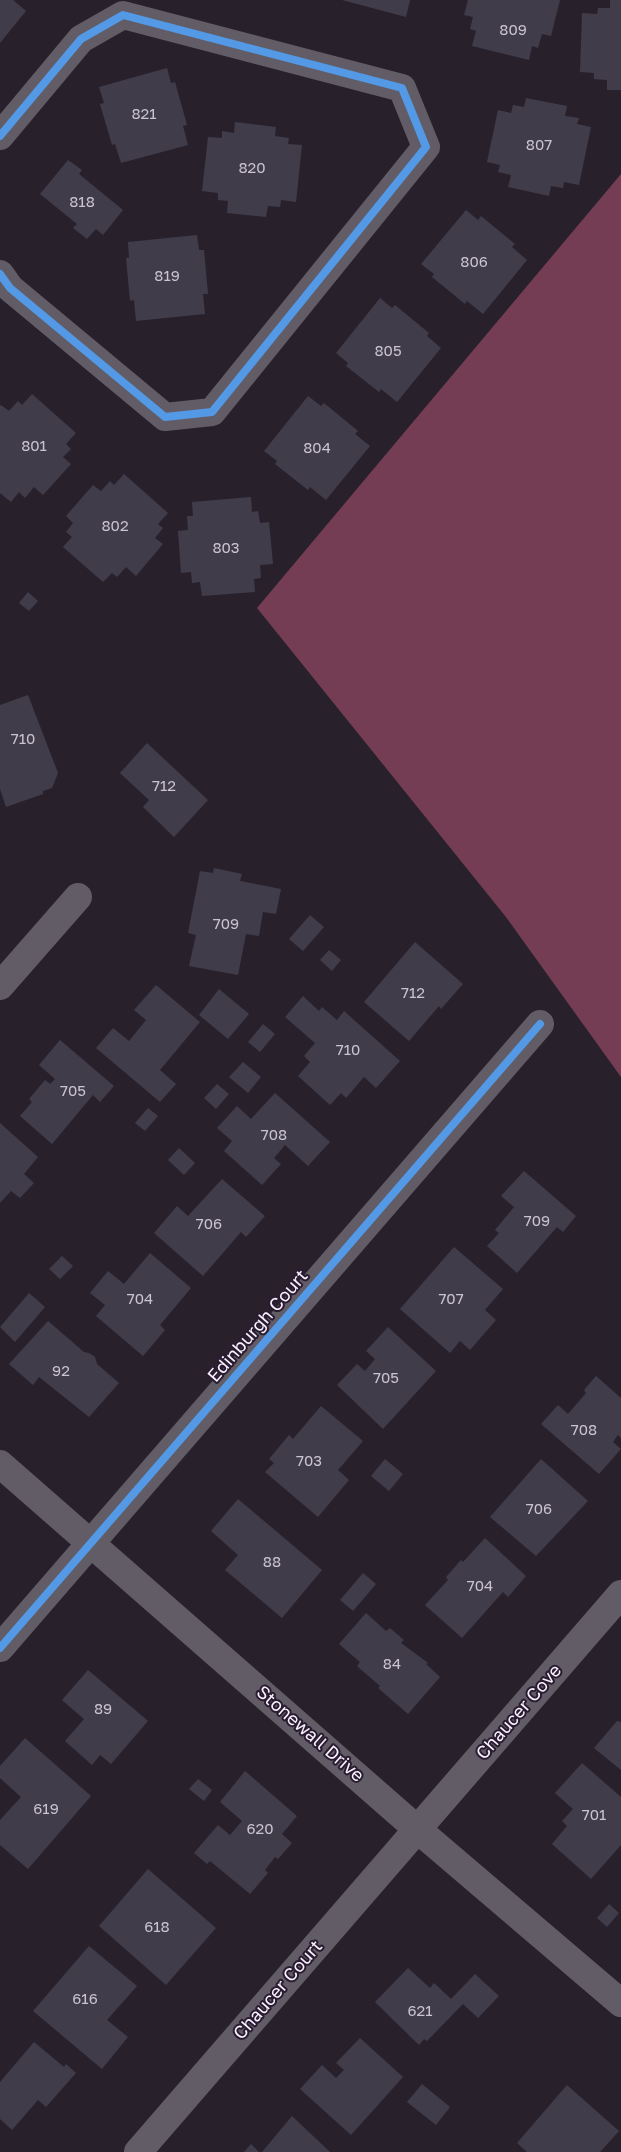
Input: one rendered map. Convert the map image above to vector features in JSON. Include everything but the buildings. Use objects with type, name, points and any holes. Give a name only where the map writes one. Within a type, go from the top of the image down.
[{"type":"street","points":[[0,136],[81,39],[123,16],[402,88],[426,147],[212,412],[165,417],[3,288]]},
{"type":"street","points":[[0,986],[78,897]]},
{"type":"street","name":"Edinburgh Court","points":[[0,1648],[540,1024]]},
{"type":"street","name":"Stonewall Drive","points":[[0,1464],[417,1829],[621,2003]]},
{"type":"street","name":"Chaucer Cove","points":[[417,1829],[621,1594]]},
{"type":"street","name":"Chaucer Court","points":[[138,2152],[417,1829]]},
{"type":"shaded area","points":[[621,174],[621,1077],[506,917],[257,608]]},
{"type":"cycle path","points":[[0,136],[81,39],[123,15],[402,88],[426,147],[212,412],[165,417],[10,288],[0,274]]},
{"type":"cycle path","points":[[0,1648],[540,1024]]}]
